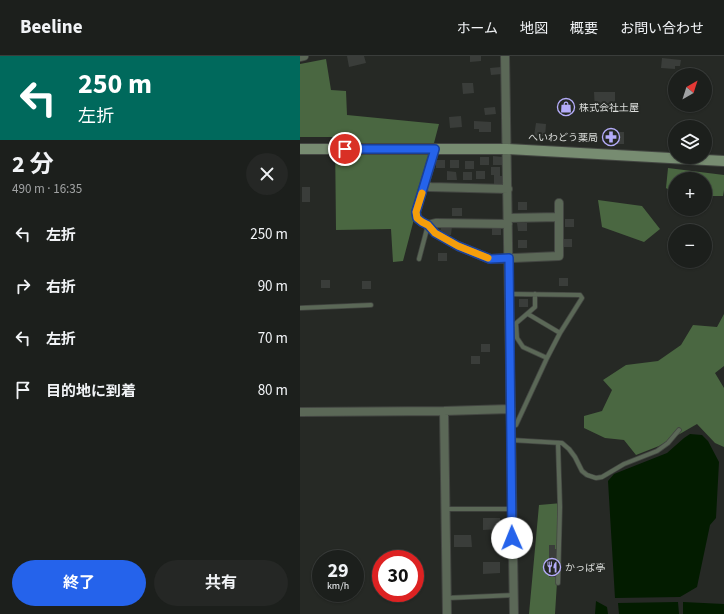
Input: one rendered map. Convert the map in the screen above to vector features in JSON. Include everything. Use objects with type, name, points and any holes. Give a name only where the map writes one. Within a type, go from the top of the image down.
[{"type":"street","points":[[300,57],[304,56]]},
{"type":"street","points":[[505,56],[509,294],[513,327],[511,440],[514,614]]},
{"type":"street","points":[[300,149],[507,149],[724,161]]},
{"type":"street","points":[[435,149],[416,212],[417,218],[428,225],[435,233],[458,246],[490,259],[559,256],[559,203]]},
{"type":"street","points":[[425,185],[430,187],[508,189]]},
{"type":"street","points":[[428,225],[436,223],[508,221],[559,217]]},
{"type":"street","points":[[300,412],[511,409]]},
{"type":"street","points":[[444,411],[447,614]]},
{"type":"lane","points":[[419,259],[428,225]]},
{"type":"lane","points":[[509,294],[580,295],[582,298],[560,333],[516,424],[511,426]]},
{"type":"lane","points":[[534,294],[535,307],[513,327],[517,338],[523,347],[547,358]]},
{"type":"lane","points":[[300,308],[371,306]]},
{"type":"lane","points":[[528,314],[560,333]]},
{"type":"lane","points":[[511,440],[562,443],[576,457],[582,471],[587,475],[596,478],[602,477],[624,464],[657,451],[668,443],[679,430]]},
{"type":"lane","points":[[558,443],[560,507],[558,583]]},
{"type":"lane","points":[[446,509],[512,509]]},
{"type":"lane","points":[[447,598],[513,595]]},
{"type":"shaded area","points":[[326,59],[331,90],[346,91],[347,115],[439,124],[403,261],[393,262],[391,229],[336,230],[335,137],[300,137],[300,64]]},
{"type":"shaded area","points":[[668,168],[700,172],[668,172],[668,189],[666,188]]},
{"type":"shaded area","points":[[712,174],[724,175],[723,196],[712,196]]},
{"type":"shaded area","points":[[598,200],[642,206],[660,229],[644,242],[602,227]]},
{"type":"shaded area","points":[[724,314],[724,366],[715,373],[724,388],[724,447],[715,443],[697,424],[659,446],[636,455],[624,440],[605,438],[584,428],[584,416],[602,411],[612,390],[603,380],[626,365],[658,361],[681,345],[693,325],[717,327]]},
{"type":"shaded area","points":[[690,434],[702,435],[708,441],[719,462],[716,518],[710,525],[697,587],[680,597],[615,598],[608,481],[614,474],[667,453]]},
{"type":"shaded area","points":[[562,503],[555,614],[529,614],[539,505]]},
{"type":"shaded area","points":[[596,601],[607,607],[608,614],[595,614]]},
{"type":"shaded area","points":[[678,602],[679,614],[619,614],[618,603]]},
{"type":"shaded area","points":[[683,602],[724,604],[724,614],[683,614]]},
{"type":"building","points":[[347,56],[364,56],[366,63],[349,67]]},
{"type":"building","points":[[470,56],[481,56],[481,61],[470,62]]},
{"type":"building","points":[[662,58],[681,60],[680,66],[675,66],[675,68],[661,68]]},
{"type":"building","points":[[501,67],[502,74],[491,75],[490,68]]},
{"type":"building","points":[[462,83],[473,83],[474,93],[463,94]]},
{"type":"building","points":[[594,92],[615,92],[615,112],[595,111]]},
{"type":"building","points":[[495,107],[496,114],[485,115],[484,108]]},
{"type":"building","points":[[461,116],[462,127],[450,128],[449,117]]},
{"type":"building","points":[[474,121],[491,122],[491,132],[479,132],[479,129],[474,129]]},
{"type":"building","points":[[536,123],[546,124],[545,137],[534,136]]},
{"type":"building","points":[[615,132],[624,132],[624,144],[615,144]]},
{"type":"building","points":[[493,156],[502,157],[502,165],[493,165]]},
{"type":"building","points":[[480,157],[489,157],[489,165],[480,165]]},
{"type":"building","points":[[436,160],[445,160],[445,168],[436,168]]},
{"type":"building","points":[[450,160],[459,160],[459,168],[450,168]]},
{"type":"building","points":[[465,161],[474,161],[474,169],[465,169]]},
{"type":"building","points":[[491,167],[500,167],[500,176],[503,176],[503,184],[494,184],[494,175],[491,175]]},
{"type":"building","points":[[447,171],[456,172],[457,180],[447,180]]},
{"type":"building","points":[[476,171],[485,171],[485,179],[476,179]]},
{"type":"building","points":[[463,172],[472,172],[472,180],[463,180]]},
{"type":"building","points":[[302,187],[310,187],[310,202],[302,202]]},
{"type":"building","points":[[518,202],[527,202],[527,210],[518,210]]},
{"type":"building","points":[[452,208],[462,208],[462,216],[452,216]]},
{"type":"building","points":[[565,219],[574,219],[574,227],[565,227]]},
{"type":"building","points":[[517,223],[527,223],[527,231],[518,231]]},
{"type":"building","points":[[442,225],[452,226],[451,235],[445,235],[440,232]]},
{"type":"building","points":[[492,227],[501,227],[501,235],[492,235]]},
{"type":"building","points":[[563,239],[572,239],[572,247],[563,247]]},
{"type":"building","points":[[518,240],[527,240],[527,248],[518,248]]},
{"type":"building","points":[[438,253],[447,253],[447,261],[438,261]]},
{"type":"building","points":[[559,278],[568,278],[568,286],[559,286]]},
{"type":"building","points":[[321,280],[330,280],[330,288],[321,288]]},
{"type":"building","points":[[362,281],[371,281],[371,289],[362,289]]},
{"type":"building","points":[[519,299],[528,299],[528,307],[519,307]]},
{"type":"building","points":[[481,344],[490,344],[490,352],[481,352]]},
{"type":"building","points":[[471,356],[480,356],[480,364],[471,364]]},
{"type":"building","points":[[483,518],[500,518],[500,529],[483,530]]},
{"type":"building","points":[[454,535],[471,535],[472,547],[454,547]]},
{"type":"building","points":[[549,545],[555,545],[555,549],[557,549],[557,566],[555,566],[555,569],[557,569],[556,577],[549,577]]},
{"type":"building","points":[[483,562],[500,562],[500,573],[483,574]]},
{"type":"slow traffic","points":[[422,193],[416,212],[417,218],[428,225],[435,233],[458,246],[488,258]]},
{"type":"place","name":"株式会社土屋","points":[[566,107]]},
{"type":"place","name":"へいわどう薬局","points":[[611,137]]},
{"type":"place","name":"かっぱ亭","points":[[552,567]]},
{"type":"route","points":[[345,149],[435,149],[416,212],[417,218],[428,225],[435,233],[458,246],[490,259],[509,258],[512,538]]}]
